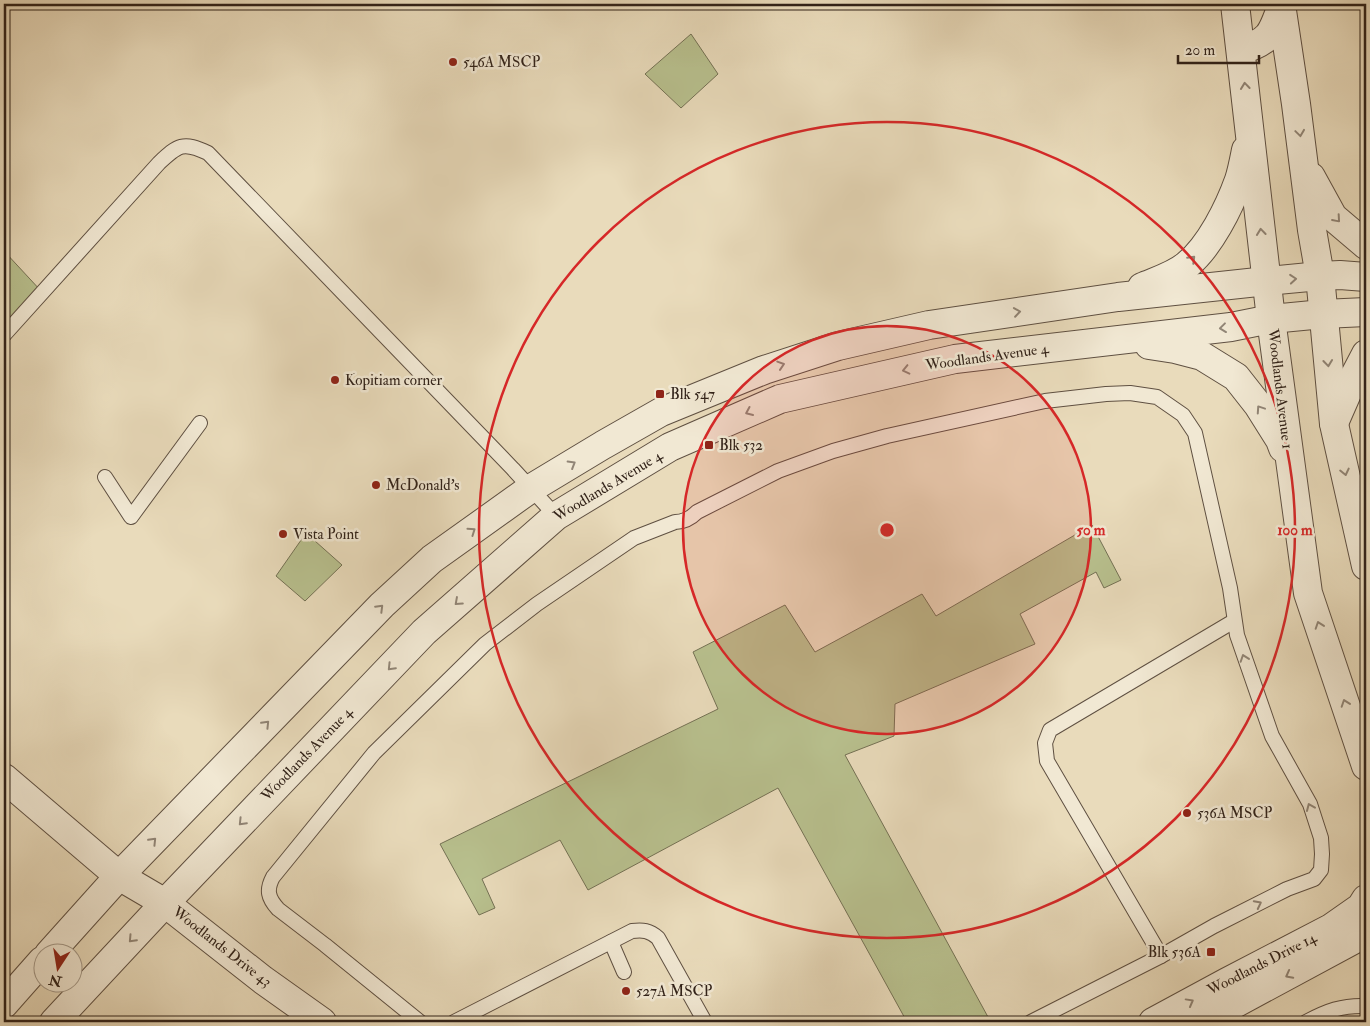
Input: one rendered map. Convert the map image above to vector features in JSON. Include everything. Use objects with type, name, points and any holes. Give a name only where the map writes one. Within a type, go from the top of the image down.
[{"type":"street","name":"Woodlands Avenue 1","points":[[1235,4],[1271,319],[1308,593],[1366,766]]},
{"type":"street","points":[[1241,50],[1264,40],[1273,30],[1281,6]]},
{"type":"street","points":[[1281,6],[1320,276],[1334,424],[1366,566]]},
{"type":"street","points":[[1118,297],[1186,266],[1211,238],[1239,181],[1250,134]]},
{"type":"street","points":[[1304,162],[1333,217],[1366,246]]},
{"type":"street","points":[[58,944],[119,876],[382,605],[522,479],[603,444],[661,412],[774,367],[838,346],[929,326],[1118,297],[1320,276],[1366,277]]},
{"type":"street","name":"Woodlands Avenue 4","points":[[54,1022],[424,632],[556,516],[670,447],[780,398],[955,358],[1231,327],[1271,319],[1366,312]]},
{"type":"street","points":[[1092,343],[1138,344],[1175,348],[1202,356],[1236,377],[1258,405],[1280,440],[1290,467]]},
{"type":"street","points":[[1334,424],[1366,354]]},
{"type":"street","name":"Woodlands Drive 43","points":[[4,778],[119,876],[165,903],[263,980],[322,1022]]},
{"type":"street","name":"Woodlands Drive 14","points":[[1153,1022],[1331,928],[1361,907],[1366,900]]},
{"type":"street","name":"Woodlands Drive 14","points":[[1201,1022],[1366,933]]},
{"type":"street","points":[[4,1004],[32,972]]},
{"type":"lane","points":[[4,335],[159,163],[182,146],[195,147],[208,153],[556,516]]},
{"type":"lane","points":[[420,1022],[278,909],[271,902],[269,885],[272,877],[374,753],[486,644],[537,604],[634,538],[675,522],[682,522],[697,512],[778,471],[833,450],[1045,401],[1130,393],[1157,397],[1183,415],[1194,433],[1230,588],[1237,635],[1272,736],[1310,804],[1321,838],[1321,870],[1314,879],[1279,893],[1031,1022]]},
{"type":"lane","points":[[105,477],[131,517],[200,423]]},
{"type":"lane","points":[[1161,956],[1047,761],[1045,742],[1050,730],[1234,621]]},
{"type":"lane","points":[[454,1022],[632,931],[643,930],[651,932],[658,938],[705,1022]]},
{"type":"lane","points":[[611,942],[624,972]]},
{"type":"lane","points":[[1306,1022],[1324,1012],[1351,1006],[1366,1006]]},
{"type":"green space","points":[[691,34],[718,74],[681,108],[645,74]]},
{"type":"green space","points":[[4,251],[42,292],[4,333]]},
{"type":"green space","points":[[1092,525],[1121,580],[1104,588],[1096,572],[1020,614],[1035,644],[895,704],[894,736],[845,755],[988,1017],[979,1022],[907,1022],[778,788],[588,890],[560,840],[482,879],[495,908],[479,915],[440,844],[718,709],[693,652],[785,605],[815,652],[922,594],[936,616]]},
{"type":"green space","points":[[306,533],[342,565],[305,601],[276,576]]},
{"type":"place","name":"546A MSCP","points":[[453,62]]},
{"type":"place","name":"Kopitiam corner","points":[[335,380]]},
{"type":"place","name":"Blk 547","points":[[660,394]]},
{"type":"place","name":"Blk 532","points":[[709,445]]},
{"type":"place","name":"McDonald's","points":[[376,485]]},
{"type":"place","name":"Vista Point","points":[[283,534]]},
{"type":"place","name":"536A MSCP","points":[[1187,813]]},
{"type":"place","name":"Blk 536A","points":[[1211,952]]},
{"type":"place","name":"527A MSCP","points":[[626,991]]}]
